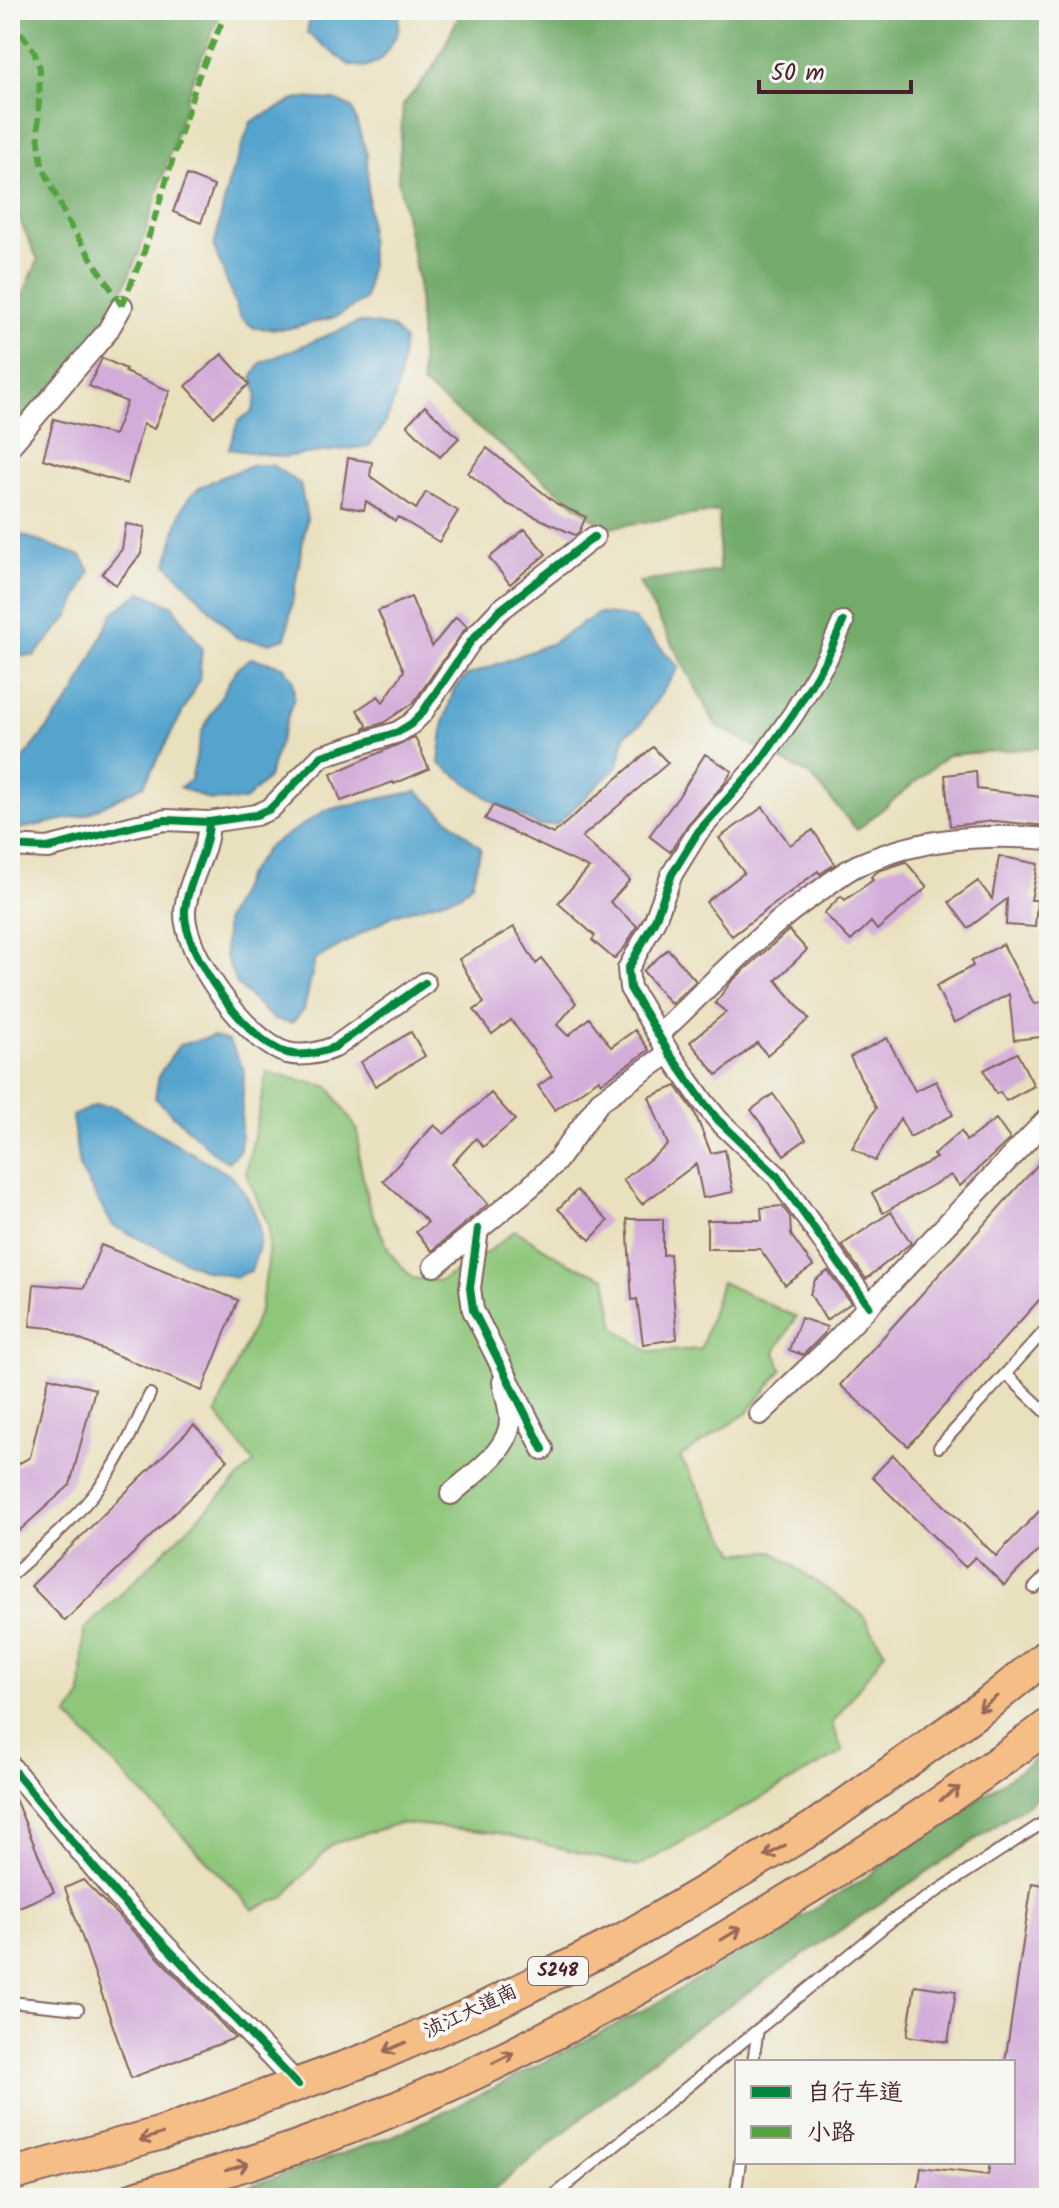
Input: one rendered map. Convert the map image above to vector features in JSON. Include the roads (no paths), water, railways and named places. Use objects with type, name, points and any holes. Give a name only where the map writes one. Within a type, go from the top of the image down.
[{"type":"main road","name":"浈江大道南","points":[[10,2175],[162,2133],[371,2058],[472,2014],[622,1940],[813,1828],[990,1702],[1049,1654]]},
{"type":"main road","name":"S248","points":[[135,2198],[308,2143],[388,2111],[490,2065],[652,1982],[849,1864],[1049,1725]]},
{"type":"street","points":[[10,446],[107,332],[122,306]]},
{"type":"street","points":[[10,846],[48,848],[166,820],[209,822],[256,815],[270,809],[322,756],[398,732],[411,724],[422,713],[471,641],[499,611],[594,537]]},
{"type":"street","points":[[843,622],[827,658],[794,713],[757,766],[698,832],[672,874],[655,920],[628,969],[630,988],[669,1053],[718,1120],[777,1176],[869,1306]]},
{"type":"street","points":[[209,822],[206,850],[190,886],[185,926],[204,971],[230,1005],[266,1042],[289,1053],[323,1052],[335,1047],[425,983]]},
{"type":"street","points":[[658,1035],[744,950],[799,904],[855,866],[915,845],[964,836],[1008,835],[1049,839]]},
{"type":"street","points":[[434,1266],[556,1162],[600,1101],[669,1053]]},
{"type":"street","points":[[760,1414],[826,1351],[1049,1117]]},
{"type":"street","points":[[478,1229],[470,1288],[473,1310],[543,1449]]},
{"type":"street","points":[[451,1494],[499,1449],[506,1438],[510,1422],[500,1361]]},
{"type":"street","points":[[10,1766],[117,1895],[298,2085]]},
{"type":"lane","points":[[939,1447],[1049,1326]]},
{"type":"lane","points":[[1006,1374],[1049,1415]]},
{"type":"lane","points":[[10,1576],[89,1500],[112,1470],[150,1394]]},
{"type":"lane","points":[[1034,1588],[1049,1573]]},
{"type":"lane","points":[[551,2198],[891,1921],[1049,1819]]},
{"type":"lane","points":[[10,2002],[78,2009]]},
{"type":"lane","points":[[753,2060],[758,2029]]},
{"type":"lane","points":[[735,2198],[740,2164]]},
{"type":"water","points":[[311,10],[400,10],[398,33],[380,61],[365,67],[349,65],[307,33]]},
{"type":"water","points":[[298,98],[335,100],[352,108],[367,155],[370,268],[365,300],[336,317],[286,329],[254,328],[240,317],[214,247],[228,184],[251,122]]},
{"type":"water","points":[[359,322],[392,327],[404,340],[391,410],[369,446],[284,457],[229,449],[238,421],[253,411],[257,394],[252,378],[261,363]]},
{"type":"water","points":[[254,465],[272,465],[300,484],[307,518],[286,638],[269,643],[237,638],[167,564],[178,521],[190,496],[212,481]]},
{"type":"water","points":[[10,531],[81,556],[90,571],[69,616],[34,656],[18,656],[10,652]]},
{"type":"water","points":[[141,592],[172,605],[202,648],[199,681],[144,785],[85,815],[20,829],[10,828],[10,801],[21,762],[75,693],[113,613]]},
{"type":"water","points":[[599,613],[633,618],[679,667],[640,725],[626,734],[618,766],[557,824],[540,826],[495,803],[439,763],[444,721],[454,689],[466,676],[550,644]]},
{"type":"water","points":[[251,658],[283,666],[293,679],[294,697],[268,778],[244,801],[210,800],[180,787],[191,780],[202,731],[236,669]]},
{"type":"water","points":[[10,671],[21,689],[10,717]]},
{"type":"water","points":[[417,791],[481,848],[472,883],[460,895],[394,915],[315,960],[304,1010],[292,1023],[274,1020],[237,985],[225,955],[225,921],[247,875],[268,847],[326,810]]},
{"type":"water","points":[[213,1036],[229,1041],[244,1070],[240,1150],[228,1162],[215,1154],[155,1098],[159,1075],[179,1045]]},
{"type":"water","points":[[96,1105],[114,1107],[231,1176],[247,1197],[260,1232],[251,1271],[235,1277],[204,1270],[113,1226],[79,1167],[72,1116]]}]
